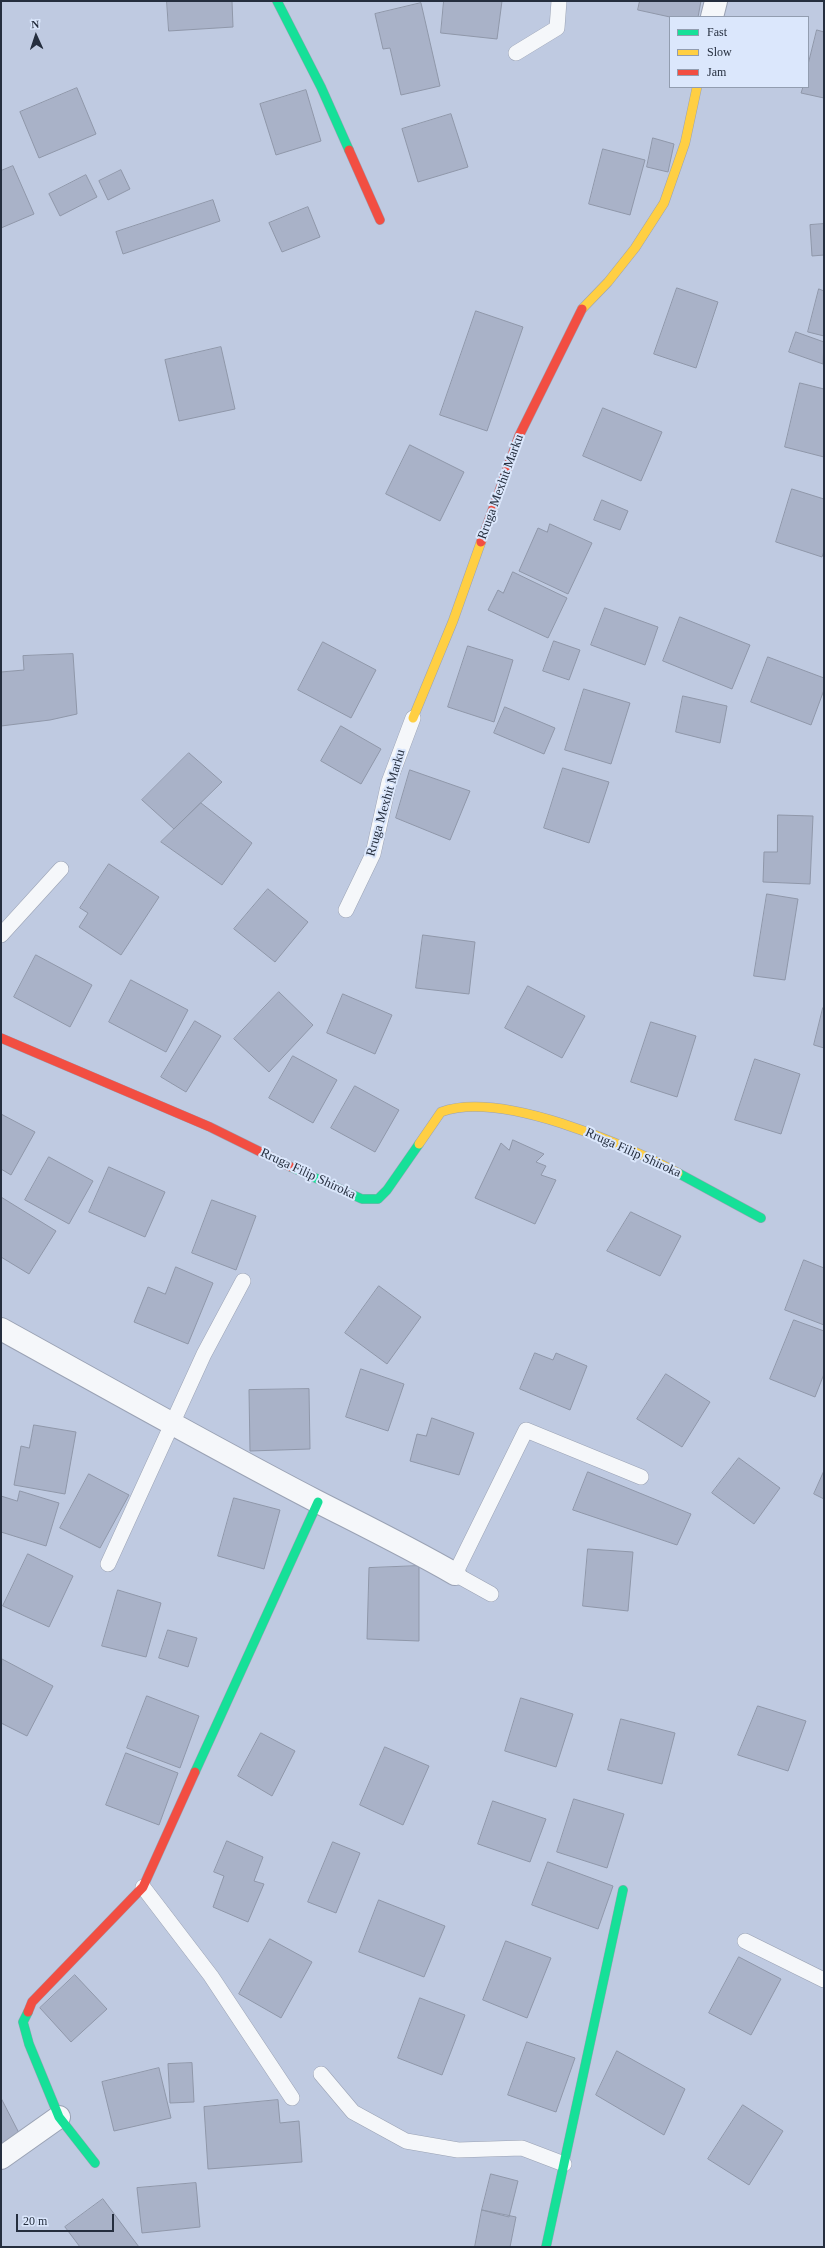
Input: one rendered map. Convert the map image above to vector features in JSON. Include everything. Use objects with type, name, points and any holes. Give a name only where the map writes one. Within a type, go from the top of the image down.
[{"type":"street","points":[[277,1],[321,87],[380,220]]},
{"type":"street","points":[[712,16],[716,1]]},
{"type":"street","name":"Rruga Mexhit Marku","points":[[413,718],[452,621],[519,436],[580,311],[608,282],[635,248],[664,203],[686,143],[697,88]]},
{"type":"street","name":"Rruga Filip Shiroka","points":[[1,1038],[210,1127],[341,1191],[362,1199],[378,1199],[387,1190],[441,1112],[455,1106],[473,1106],[512,1111],[552,1120],[603,1138],[664,1164],[761,1218]]},
{"type":"street","points":[[1,1329],[318,1502],[397,1540],[455,1574]]},
{"type":"street","points":[[95,2163],[59,2117],[29,2044],[23,2022],[32,2002],[142,1887],[318,1502]]},
{"type":"street","points":[[546,2247],[623,1890]]},
{"type":"street","points":[[1,2158],[59,2117]]},
{"type":"lane","points":[[516,53],[557,28],[559,1]]},
{"type":"lane","name":"Rruga Mexhit Marku","points":[[346,910],[373,854],[389,782],[413,718]]},
{"type":"lane","points":[[1,935],[60,869]]},
{"type":"lane","points":[[108,1564],[204,1354],[243,1281]]},
{"type":"lane","points":[[491,1594],[455,1574],[526,1430],[642,1476]]},
{"type":"lane","points":[[142,1887],[212,1976],[292,2098]]},
{"type":"lane","points":[[745,1941],[824,1980]]},
{"type":"lane","points":[[322,2074],[352,2112],[406,2141],[458,2150],[522,2148],[564,2164]]},
{"type":"building","points":[[167,1],[232,1],[233,27],[169,31]]},
{"type":"building","points":[[444,1],[502,1],[497,39],[441,33]]},
{"type":"building","points":[[640,1],[701,1],[698,16],[669,17],[638,10]]},
{"type":"building","points":[[421,3],[440,86],[401,95],[390,48],[383,49],[375,14]]},
{"type":"building","points":[[817,30],[824,32],[824,98],[801,93],[803,88],[809,88],[809,61]]},
{"type":"building","points":[[77,88],[96,134],[39,158],[20,112]]},
{"type":"building","points":[[306,90],[321,141],[276,155],[260,104]]},
{"type":"building","points":[[451,114],[468,167],[418,182],[402,129]]},
{"type":"building","points":[[653,138],[674,144],[668,172],[647,167]]},
{"type":"building","points":[[603,149],[645,160],[630,215],[589,204]]},
{"type":"building","points":[[13,166],[34,214],[1,228],[1,171]]},
{"type":"building","points":[[121,170],[130,189],[108,200],[99,181]]},
{"type":"building","points":[[86,175],[97,197],[60,216],[49,194]]},
{"type":"building","points":[[213,200],[220,221],[123,254],[116,232]]},
{"type":"building","points":[[308,207],[320,237],[282,252],[269,223]]},
{"type":"building","points":[[824,224],[824,255],[812,256],[810,225]]},
{"type":"building","points":[[677,288],[718,302],[696,368],[654,354]]},
{"type":"building","points":[[819,289],[824,291],[824,336],[808,332]]},
{"type":"building","points":[[476,311],[523,327],[487,431],[440,415]]},
{"type":"building","points":[[796,332],[824,342],[823,364],[789,352]]},
{"type":"building","points":[[221,347],[235,409],[179,421],[165,360]]},
{"type":"building","points":[[800,383],[824,389],[824,457],[785,447]]},
{"type":"building","points":[[603,408],[662,432],[641,481],[583,456]]},
{"type":"building","points":[[410,445],[464,472],[440,521],[386,494]]},
{"type":"building","points":[[792,489],[824,499],[824,551],[822,557],[776,542]]},
{"type":"building","points":[[602,500],[628,511],[620,530],[594,520]]},
{"type":"building","points":[[550,524],[592,543],[568,594],[519,571],[538,528],[547,532]]},
{"type":"building","points":[[513,572],[567,598],[548,638],[488,610],[498,590],[503,593]]},
{"type":"building","points":[[605,608],[658,627],[645,665],[591,645]]},
{"type":"building","points":[[680,617],[750,645],[732,689],[663,661]]},
{"type":"building","points":[[554,641],[580,650],[569,680],[543,671]]},
{"type":"building","points":[[323,642],[376,670],[351,718],[298,690]]},
{"type":"building","points":[[468,646],[513,660],[494,722],[448,707]]},
{"type":"building","points":[[73,654],[77,714],[50,720],[1,726],[1,672],[24,670],[23,656]]},
{"type":"building","points":[[768,657],[824,678],[824,690],[811,725],[751,702]]},
{"type":"building","points":[[584,689],[630,703],[611,764],[565,750]]},
{"type":"building","points":[[683,696],[727,706],[720,743],[676,732]]},
{"type":"building","points":[[505,707],[555,728],[544,754],[494,733]]},
{"type":"building","points":[[341,726],[381,749],[361,784],[321,761]]},
{"type":"building","points":[[189,753],[222,782],[174,829],[142,800]]},
{"type":"building","points":[[563,768],[609,782],[589,843],[544,828]]},
{"type":"building","points":[[410,770],[470,791],[450,840],[396,818]]},
{"type":"building","points":[[201,803],[252,843],[222,885],[161,842]]},
{"type":"building","points":[[778,815],[813,816],[810,884],[763,882],[764,852],[777,852]]},
{"type":"building","points":[[109,864],[159,897],[121,955],[79,927],[88,913],[80,908]]},
{"type":"building","points":[[268,889],[308,922],[275,962],[234,929]]},
{"type":"building","points":[[767,894],[798,899],[785,980],[754,976]]},
{"type":"building","points":[[423,935],[475,942],[469,994],[416,988]]},
{"type":"building","points":[[36,955],[92,985],[70,1027],[14,997]]},
{"type":"building","points":[[131,980],[188,1010],[166,1052],[109,1022]]},
{"type":"building","points":[[528,986],[585,1016],[562,1058],[505,1028]]},
{"type":"building","points":[[279,992],[313,1025],[269,1072],[234,1039]]},
{"type":"building","points":[[343,994],[392,1015],[375,1054],[327,1033]]},
{"type":"building","points":[[823,1008],[824,1009],[824,1048],[814,1045]]},
{"type":"building","points":[[195,1021],[221,1036],[186,1092],[161,1077]]},
{"type":"building","points":[[651,1022],[696,1036],[677,1097],[631,1082]]},
{"type":"building","points":[[293,1056],[337,1080],[313,1123],[269,1098]]},
{"type":"building","points":[[755,1059],[800,1074],[781,1134],[735,1120]]},
{"type":"building","points":[[355,1086],[399,1110],[375,1152],[331,1128]]},
{"type":"building","points":[[1,1114],[35,1132],[11,1175],[1,1169]]},
{"type":"building","points":[[513,1140],[544,1154],[536,1162],[546,1166],[541,1175],[556,1180],[535,1224],[475,1198],[501,1143],[509,1150]]},
{"type":"building","points":[[49,1157],[93,1181],[69,1224],[25,1200]]},
{"type":"building","points":[[109,1167],[165,1192],[145,1237],[89,1212]]},
{"type":"building","points":[[1,1197],[56,1231],[29,1274],[1,1257]]},
{"type":"building","points":[[212,1200],[256,1216],[236,1270],[192,1253]]},
{"type":"building","points":[[631,1212],[681,1236],[660,1276],[607,1251]]},
{"type":"building","points":[[804,1260],[824,1268],[824,1325],[785,1310]]},
{"type":"building","points":[[176,1267],[213,1283],[188,1344],[134,1322],[148,1287],[165,1294]]},
{"type":"building","points":[[379,1286],[421,1317],[387,1364],[345,1333]]},
{"type":"building","points":[[794,1320],[824,1331],[824,1374],[815,1397],[770,1379]]},
{"type":"building","points":[[535,1353],[553,1360],[556,1353],[587,1366],[570,1410],[520,1389]]},
{"type":"building","points":[[361,1369],[404,1384],[388,1431],[346,1417]]},
{"type":"building","points":[[666,1374],[710,1402],[682,1447],[637,1419]]},
{"type":"building","points":[[309,1389],[310,1449],[250,1451],[249,1390]]},
{"type":"building","points":[[432,1418],[474,1433],[459,1475],[410,1461],[417,1434],[426,1436]]},
{"type":"building","points":[[34,1425],[76,1432],[65,1494],[14,1485],[21,1446],[29,1448]]},
{"type":"building","points":[[739,1458],[780,1488],[754,1524],[712,1493]]},
{"type":"building","points":[[824,1471],[824,1499],[814,1494]]},
{"type":"building","points":[[588,1472],[691,1514],[677,1545],[573,1510]]},
{"type":"building","points":[[89,1474],[129,1495],[100,1548],[60,1528]]},
{"type":"building","points":[[20,1491],[59,1503],[46,1546],[1,1532],[1,1496],[17,1501]]},
{"type":"building","points":[[234,1498],[280,1510],[264,1569],[218,1556]]},
{"type":"building","points":[[588,1549],[633,1552],[628,1611],[583,1606]]},
{"type":"building","points":[[28,1554],[73,1576],[49,1627],[3,1606]]},
{"type":"building","points":[[419,1566],[419,1641],[367,1639],[369,1568]]},
{"type":"building","points":[[118,1590],[161,1603],[146,1657],[102,1646]]},
{"type":"building","points":[[168,1630],[197,1638],[188,1667],[159,1658]]},
{"type":"building","points":[[2,1659],[53,1686],[27,1736],[1,1723]]},
{"type":"building","points":[[147,1696],[199,1716],[180,1768],[127,1748]]},
{"type":"building","points":[[521,1698],[573,1714],[556,1767],[505,1751]]},
{"type":"building","points":[[758,1706],[806,1721],[788,1771],[738,1755]]},
{"type":"building","points":[[621,1719],[675,1733],[662,1784],[608,1770]]},
{"type":"building","points":[[261,1733],[295,1751],[272,1796],[238,1776]]},
{"type":"building","points":[[385,1747],[429,1766],[403,1825],[360,1805]]},
{"type":"building","points":[[126,1753],[178,1773],[159,1825],[106,1805]]},
{"type":"building","points":[[574,1799],[624,1814],[607,1868],[557,1852]]},
{"type":"building","points":[[493,1801],[546,1819],[530,1862],[478,1844]]},
{"type":"building","points":[[227,1841],[263,1857],[254,1881],[264,1884],[248,1922],[213,1907],[224,1876],[214,1872]]},
{"type":"building","points":[[333,1842],[360,1853],[336,1913],[308,1902]]},
{"type":"building","points":[[548,1862],[613,1886],[598,1929],[532,1905]]},
{"type":"building","points":[[379,1900],[445,1926],[424,1977],[359,1952]]},
{"type":"building","points":[[270,1939],[312,1962],[281,2018],[239,1994]]},
{"type":"building","points":[[506,1941],[551,1958],[527,2018],[483,2000]]},
{"type":"building","points":[[739,1957],[781,1979],[751,2035],[709,2013]]},
{"type":"building","points":[[75,1975],[107,2009],[71,2042],[40,2008]]},
{"type":"building","points":[[420,1998],[465,2015],[442,2075],[398,2058]]},
{"type":"building","points":[[527,2042],[575,2058],[556,2112],[508,2095]]},
{"type":"building","points":[[617,2051],[685,2089],[664,2135],[596,2095]]},
{"type":"building","points":[[192,2063],[194,2102],[170,2103],[168,2064]]},
{"type":"building","points":[[159,2068],[171,2118],[114,2131],[102,2082]]},
{"type":"building","points":[[1,2098],[20,2135],[1,2145]]},
{"type":"building","points":[[278,2100],[280,2123],[299,2121],[302,2162],[208,2169],[204,2107]]},
{"type":"building","points":[[743,2105],[783,2131],[749,2185],[708,2159]]},
{"type":"building","points":[[491,2174],[518,2181],[509,2217],[482,2210]]},
{"type":"building","points":[[196,2183],[200,2227],[142,2233],[137,2188]]},
{"type":"building","points":[[103,2199],[139,2247],[80,2247],[65,2227]]},
{"type":"building","points":[[482,2210],[516,2217],[510,2247],[475,2247]]},
{"type":"traffic: fast","points":[[277,1],[321,87],[349,150]]},
{"type":"traffic: fast","points":[[291,1167],[362,1199],[378,1199],[387,1190],[419,1144]]},
{"type":"traffic: fast","points":[[678,1173],[761,1218]]},
{"type":"traffic: fast","points":[[195,1772],[318,1502]]},
{"type":"traffic: fast","points":[[546,2247],[623,1890]]},
{"type":"traffic: fast","points":[[28,2012],[23,2022],[29,2044],[59,2117],[95,2163]]},
{"type":"traffic: slow","points":[[582,309],[608,282],[635,248],[664,203],[685,143],[697,88]]},
{"type":"traffic: slow","points":[[413,718],[453,621],[481,542]]},
{"type":"traffic: slow","points":[[419,1144],[441,1112],[466,1107],[496,1108],[528,1114],[562,1123],[627,1148],[678,1173]]},
{"type":"traffic: jam","points":[[349,150],[380,220]]},
{"type":"traffic: jam","points":[[481,542],[519,436],[582,309]]},
{"type":"traffic: jam","points":[[1,1038],[210,1127],[291,1167]]},
{"type":"traffic: jam","points":[[28,2012],[32,2002],[143,1887],[195,1772]]}]
